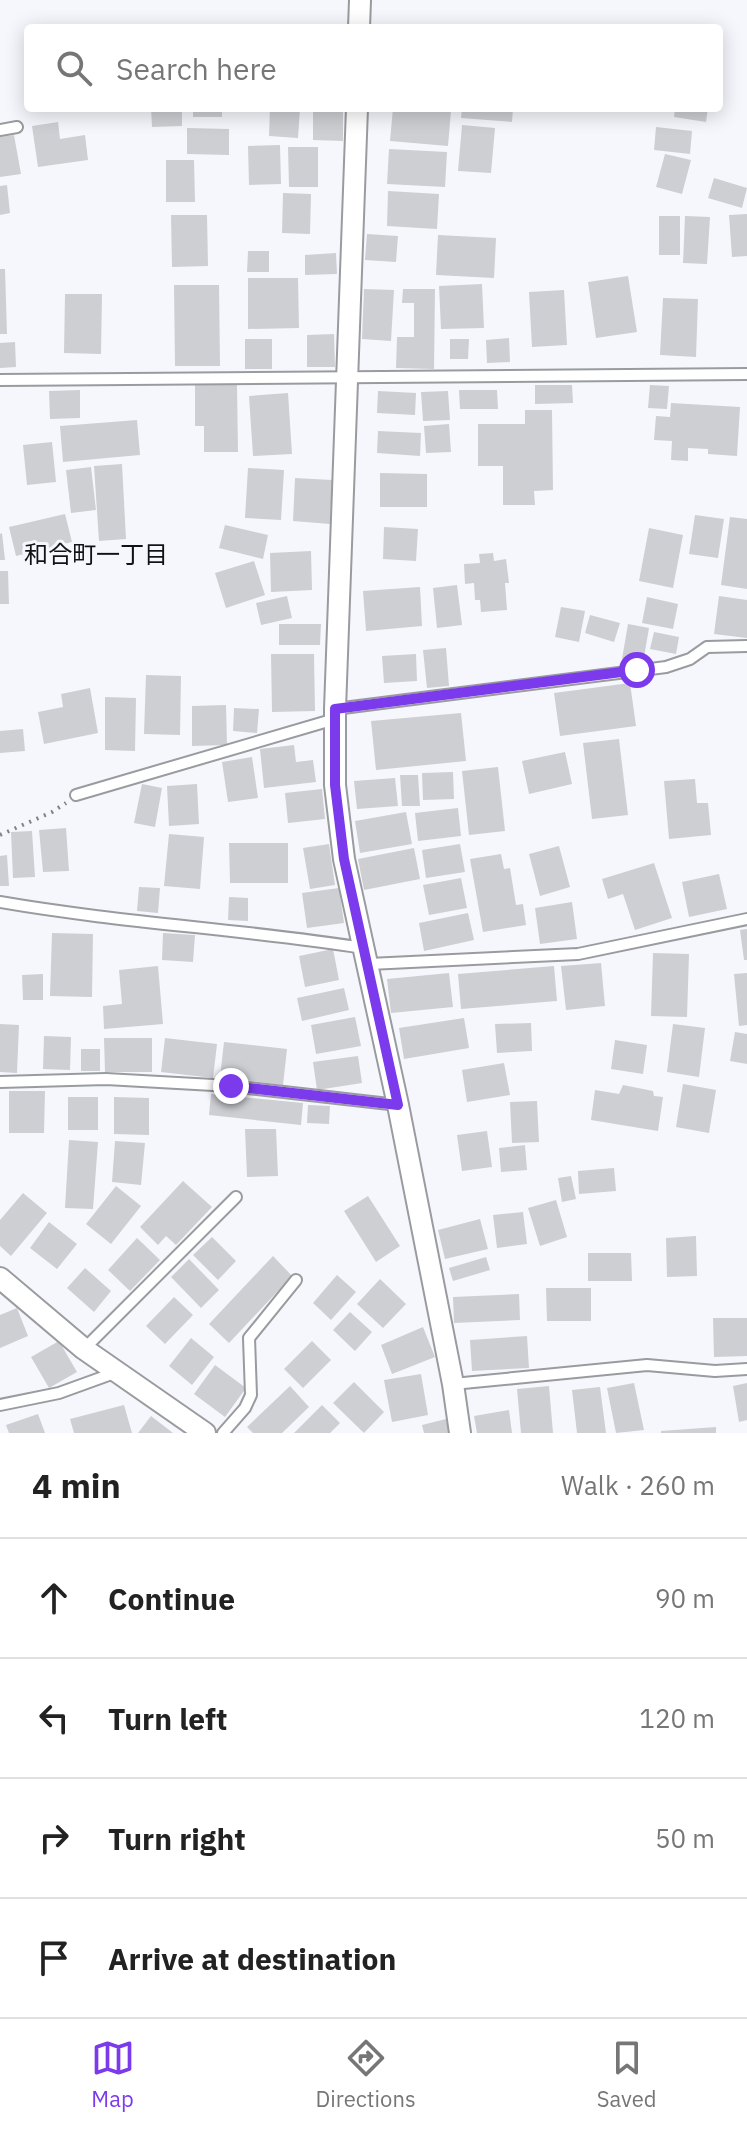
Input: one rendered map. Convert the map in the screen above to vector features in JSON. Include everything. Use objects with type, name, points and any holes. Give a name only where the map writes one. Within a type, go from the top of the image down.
[{"type":"street","points":[[359,24],[360,0]]},
{"type":"street","points":[[357,112],[335,785],[344,859],[398,1105],[460,1433]]},
{"type":"street","points":[[0,1278],[84,1349],[205,1433]]},
{"type":"lane","points":[[0,130],[17,127]]},
{"type":"lane","points":[[0,380],[747,374]]},
{"type":"lane","points":[[76,795],[335,714],[666,667],[690,659],[707,647],[747,646]]},
{"type":"lane","points":[[0,902],[147,922],[277,935],[367,956],[578,954],[747,919]]},
{"type":"lane","points":[[0,1082],[106,1079],[231,1086],[398,1105]]},
{"type":"lane","points":[[84,1349],[236,1197]]},
{"type":"lane","points":[[223,1433],[245,1408],[251,1395],[249,1338],[296,1280]]},
{"type":"lane","points":[[453,1384],[647,1365],[715,1371],[747,1369]]},
{"type":"lane","points":[[0,1405],[59,1393],[119,1372]]},
{"type":"path","points":[[0,835],[52,812],[76,795]]},
{"type":"building","points":[[151,112],[182,112],[182,126],[152,127]]},
{"type":"building","points":[[193,112],[222,112],[222,117],[193,117]]},
{"type":"building","points":[[270,112],[300,112],[298,138],[269,136]]},
{"type":"building","points":[[313,112],[343,112],[343,141],[313,140]]},
{"type":"building","points":[[393,112],[451,112],[448,146],[390,141]]},
{"type":"building","points":[[462,112],[513,112],[512,122],[461,118]]},
{"type":"building","points":[[675,112],[707,112],[706,122],[674,117]]},
{"type":"building","points":[[58,122],[60,139],[85,135],[88,160],[38,167],[32,126]]},
{"type":"building","points":[[462,125],[495,128],[491,173],[458,171]]},
{"type":"building","points":[[656,127],[692,131],[690,154],[654,150]]},
{"type":"building","points":[[187,128],[229,129],[229,155],[187,154]]},
{"type":"building","points":[[14,135],[21,174],[0,177],[0,137]]},
{"type":"building","points":[[280,145],[281,184],[249,185],[248,146]]},
{"type":"building","points":[[288,147],[318,147],[318,187],[289,187]]},
{"type":"building","points":[[389,149],[447,152],[445,187],[387,184]]},
{"type":"building","points":[[665,154],[691,160],[682,194],[656,187]]},
{"type":"building","points":[[166,160],[194,160],[195,202],[166,202]]},
{"type":"building","points":[[714,178],[747,188],[742,208],[708,198]]},
{"type":"building","points":[[7,185],[10,213],[0,215],[0,186]]},
{"type":"building","points":[[388,191],[439,194],[437,229],[387,226]]},
{"type":"building","points":[[283,193],[311,194],[310,234],[282,233]]},
{"type":"building","points":[[747,214],[747,256],[732,257],[729,215]]},
{"type":"building","points":[[171,215],[207,215],[208,266],[172,267]]},
{"type":"building","points":[[659,216],[680,216],[680,255],[659,255]]},
{"type":"building","points":[[685,216],[710,217],[707,264],[683,263]]},
{"type":"building","points":[[367,234],[398,236],[396,262],[365,260]]},
{"type":"building","points":[[438,235],[496,238],[494,278],[436,275]]},
{"type":"building","points":[[248,251],[269,251],[269,272],[247,272]]},
{"type":"building","points":[[336,253],[337,274],[305,275],[305,255]]},
{"type":"building","points":[[0,269],[5,269],[7,334],[0,334]]},
{"type":"building","points":[[628,276],[637,332],[596,338],[588,282]]},
{"type":"building","points":[[248,278],[298,278],[299,328],[248,329]]},
{"type":"building","points":[[482,284],[484,328],[441,329],[439,286]]},
{"type":"building","points":[[174,285],[219,285],[220,366],[175,366]]},
{"type":"building","points":[[364,289],[394,290],[391,341],[362,339]]},
{"type":"building","points":[[403,289],[435,289],[434,369],[396,368],[397,337],[414,337],[414,303],[402,303]]},
{"type":"building","points":[[564,290],[567,345],[532,347],[529,292]]},
{"type":"building","points":[[65,294],[102,294],[101,354],[64,353]]},
{"type":"building","points":[[663,298],[698,299],[696,357],[660,355]]},
{"type":"building","points":[[334,334],[335,367],[307,367],[307,335]]},
{"type":"building","points":[[509,338],[510,362],[487,363],[486,340]]},
{"type":"building","points":[[245,339],[272,339],[272,369],[245,369]]},
{"type":"building","points":[[450,339],[469,339],[468,359],[450,359]]},
{"type":"building","points":[[15,342],[16,367],[0,368],[0,343]]},
{"type":"building","points":[[195,385],[237,385],[238,452],[204,452],[204,426],[195,426]]},
{"type":"building","points":[[535,385],[572,385],[573,403],[535,404]]},
{"type":"building","points":[[650,385],[669,386],[667,409],[648,408]]},
{"type":"building","points":[[80,390],[80,418],[50,419],[49,391]]},
{"type":"building","points":[[459,390],[497,390],[498,409],[460,409]]},
{"type":"building","points":[[378,391],[416,393],[415,415],[377,413]]},
{"type":"building","points":[[448,391],[450,420],[423,421],[421,392]]},
{"type":"building","points":[[288,393],[292,454],[253,456],[249,396]]},
{"type":"building","points":[[671,403],[740,407],[737,456],[708,454],[708,449],[688,448],[688,461],[671,460],[672,441],[654,440],[656,416],[670,417]]},
{"type":"building","points":[[525,410],[552,410],[553,490],[534,491],[535,505],[503,505],[503,466],[478,466],[478,424],[525,424]]},
{"type":"building","points":[[137,420],[140,455],[63,462],[60,426]]},
{"type":"building","points":[[449,424],[451,452],[426,453],[424,426]]},
{"type":"building","points":[[378,431],[421,433],[420,456],[377,453]]},
{"type":"building","points":[[52,442],[56,482],[27,485],[23,445]]},
{"type":"building","points":[[122,464],[126,539],[99,541],[94,466]]},
{"type":"building","points":[[91,467],[96,510],[71,513],[66,470]]},
{"type":"building","points":[[248,468],[284,470],[281,520],[245,518]]},
{"type":"building","points":[[380,473],[427,474],[427,507],[380,507]]},
{"type":"building","points":[[295,478],[332,480],[330,524],[293,521]]},
{"type":"building","points":[[65,514],[72,542],[16,556],[9,527]]},
{"type":"building","points":[[695,515],[724,519],[718,558],[689,554]]},
{"type":"building","points":[[730,517],[747,519],[747,589],[721,585]]},
{"type":"building","points":[[225,525],[268,535],[263,559],[219,548]]},
{"type":"building","points":[[384,527],[418,529],[416,561],[383,559]]},
{"type":"building","points":[[649,528],[683,535],[673,588],[639,581]]},
{"type":"building","points":[[2,533],[5,560],[0,560]]},
{"type":"building","points":[[311,551],[312,590],[271,592],[270,553]]},
{"type":"building","points":[[493,553],[494,561],[506,559],[509,583],[505,583],[507,610],[481,612],[480,600],[475,600],[474,583],[465,584],[464,564],[480,563],[479,554]]},
{"type":"building","points":[[254,561],[265,595],[226,608],[215,573]]},
{"type":"building","points":[[0,571],[8,571],[9,604],[0,604]]},
{"type":"building","points":[[457,585],[462,625],[437,628],[433,588]]},
{"type":"building","points":[[420,587],[422,626],[366,631],[363,591]]},
{"type":"building","points":[[287,596],[292,618],[261,625],[256,603]]},
{"type":"building","points":[[719,596],[747,600],[747,638],[714,634]]},
{"type":"building","points":[[647,597],[678,604],[673,629],[642,623]]},
{"type":"building","points":[[561,607],[585,611],[579,642],[555,637]]},
{"type":"building","points":[[590,615],[620,623],[614,642],[585,633]]},
{"type":"building","points":[[279,624],[321,624],[320,645],[279,645]]},
{"type":"building","points":[[628,624],[649,628],[643,663],[622,659]]},
{"type":"building","points":[[654,632],[679,637],[676,654],[650,649]]},
{"type":"building","points":[[446,648],[449,686],[427,688],[423,650]]},
{"type":"building","points":[[271,654],[314,654],[315,711],[272,712]]},
{"type":"building","points":[[416,654],[417,681],[384,683],[382,656]]},
{"type":"building","points":[[146,675],[181,676],[180,735],[144,734]]},
{"type":"building","points":[[630,683],[636,726],[560,736],[554,693]]},
{"type":"building","points":[[90,688],[98,733],[44,744],[38,712],[63,707],[61,694]]},
{"type":"building","points":[[105,697],[136,698],[135,751],[105,750]]},
{"type":"building","points":[[226,705],[227,745],[192,746],[192,706]]},
{"type":"building","points":[[234,708],[259,709],[257,733],[233,731]]},
{"type":"building","points":[[461,713],[466,761],[376,770],[371,721]]},
{"type":"building","points":[[23,729],[25,751],[0,753],[0,731]]},
{"type":"building","points":[[619,739],[628,815],[592,819],[583,743]]},
{"type":"building","points":[[294,745],[296,762],[313,760],[316,782],[264,788],[260,749]]},
{"type":"building","points":[[565,752],[572,784],[529,794],[522,761]]},
{"type":"building","points":[[252,757],[258,798],[228,802],[222,762]]},
{"type":"building","points":[[498,767],[505,831],[469,835],[462,771]]},
{"type":"building","points":[[453,772],[454,799],[423,800],[422,773]]},
{"type":"building","points":[[400,775],[418,775],[420,806],[402,806]]},
{"type":"building","points":[[395,778],[398,806],[357,809],[354,781]]},
{"type":"building","points":[[695,779],[697,803],[708,803],[711,835],[669,839],[664,781]]},
{"type":"building","points":[[142,784],[162,788],[155,827],[134,823]]},
{"type":"building","points":[[197,784],[199,824],[169,826],[167,786]]},
{"type":"building","points":[[322,789],[325,819],[288,823],[285,793]]},
{"type":"building","points":[[458,808],[461,836],[418,841],[415,813]]},
{"type":"building","points":[[406,812],[412,844],[360,853],[355,821]]},
{"type":"building","points":[[66,828],[69,871],[43,872],[39,830]]},
{"type":"building","points":[[32,831],[35,877],[13,878],[11,832]]},
{"type":"building","points":[[169,834],[204,837],[200,889],[164,886]]},
{"type":"building","points":[[229,843],[288,843],[288,883],[230,883]]},
{"type":"building","points":[[329,844],[335,885],[310,889],[303,848]]},
{"type":"building","points":[[460,844],[465,872],[426,878],[422,850]]},
{"type":"building","points":[[559,846],[570,887],[540,896],[529,854]]},
{"type":"building","points":[[414,848],[420,879],[364,890],[358,859]]},
{"type":"building","points":[[501,854],[504,869],[510,868],[516,905],[523,904],[526,925],[483,932],[470,859]]},
{"type":"building","points":[[7,855],[9,886],[0,886],[0,856]]},
{"type":"building","points":[[654,863],[672,918],[635,930],[623,894],[608,899],[602,879]]},
{"type":"building","points":[[719,874],[727,909],[689,917],[682,882]]},
{"type":"building","points":[[461,878],[467,908],[429,915],[423,885]]},
{"type":"building","points":[[139,887],[160,888],[158,913],[137,911]]},
{"type":"building","points":[[339,888],[344,923],[307,928],[302,893]]},
{"type":"building","points":[[229,897],[248,898],[248,921],[228,920]]},
{"type":"building","points":[[572,902],[577,939],[540,944],[535,908]]},
{"type":"building","points":[[468,913],[474,940],[424,951],[419,923]]},
{"type":"building","points":[[747,929],[747,960],[744,960],[740,930]]},
{"type":"building","points":[[52,933],[93,934],[92,997],[50,996]]},
{"type":"building","points":[[163,933],[195,935],[193,962],[162,960]]},
{"type":"building","points":[[333,949],[339,980],[305,987],[299,956]]},
{"type":"building","points":[[653,953],[689,954],[687,1017],[651,1016]]},
{"type":"building","points":[[601,963],[605,1006],[566,1010],[561,966]]},
{"type":"building","points":[[158,966],[163,1024],[104,1029],[103,1006],[122,1004],[119,970]]},
{"type":"building","points":[[554,966],[557,1001],[461,1009],[458,974]]},
{"type":"building","points":[[449,973],[453,1007],[391,1013],[387,979]]},
{"type":"building","points":[[747,973],[747,1025],[739,1026],[734,974]]},
{"type":"building","points":[[43,974],[43,1000],[23,1000],[22,975]]},
{"type":"building","points":[[344,988],[349,1010],[302,1021],[297,998]]},
{"type":"building","points":[[355,1017],[361,1046],[316,1054],[311,1025]]},
{"type":"building","points":[[464,1018],[469,1048],[404,1059],[399,1028]]},
{"type":"building","points":[[531,1023],[532,1051],[497,1053],[495,1024]]},
{"type":"building","points":[[0,1024],[19,1025],[17,1073],[0,1072]]},
{"type":"building","points":[[673,1024],[705,1028],[699,1077],[667,1072]]},
{"type":"building","points":[[735,1032],[747,1034],[747,1064],[730,1061]]},
{"type":"building","points":[[44,1036],[71,1037],[70,1070],[43,1069]]},
{"type":"building","points":[[104,1038],[152,1038],[152,1072],[105,1072]]},
{"type":"building","points":[[165,1038],[217,1044],[213,1078],[161,1072]]},
{"type":"building","points":[[615,1040],[647,1045],[643,1074],[611,1069]]},
{"type":"building","points":[[224,1042],[287,1049],[283,1085],[220,1077]]},
{"type":"building","points":[[81,1049],[100,1049],[100,1071],[81,1071]]},
{"type":"building","points":[[358,1056],[362,1083],[317,1090],[313,1062]]},
{"type":"building","points":[[504,1063],[510,1095],[467,1102],[462,1070]]},
{"type":"building","points":[[683,1084],[716,1090],[709,1133],[676,1127]]},
{"type":"building","points":[[623,1085],[653,1091],[654,1096],[663,1097],[658,1131],[591,1120],[595,1090],[619,1094]]},
{"type":"building","points":[[9,1091],[45,1091],[44,1133],[9,1133]]},
{"type":"building","points":[[211,1094],[303,1103],[301,1125],[209,1115]]},
{"type":"building","points":[[68,1097],[98,1097],[98,1130],[68,1130]]},
{"type":"building","points":[[114,1097],[149,1098],[149,1135],[114,1134]]},
{"type":"building","points":[[537,1101],[539,1142],[512,1143],[510,1102]]},
{"type":"building","points":[[308,1105],[330,1106],[329,1124],[307,1123]]},
{"type":"building","points":[[245,1129],[276,1129],[278,1176],[247,1177]]},
{"type":"building","points":[[487,1131],[492,1167],[462,1171],[457,1135]]},
{"type":"building","points":[[69,1140],[98,1142],[93,1209],[65,1208]]},
{"type":"building","points":[[115,1141],[145,1143],[141,1185],[112,1182]]},
{"type":"building","points":[[525,1145],[527,1170],[501,1172],[499,1148]]},
{"type":"building","points":[[614,1168],[616,1191],[579,1194],[578,1171]]},
{"type":"building","points":[[571,1176],[576,1199],[562,1202],[558,1178]]},
{"type":"building","points":[[183,1181],[212,1207],[176,1245],[166,1236],[158,1245],[140,1227]]},
{"type":"building","points":[[116,1186],[141,1206],[111,1244],[86,1224]]},
{"type":"building","points":[[23,1193],[47,1213],[11,1256],[0,1246],[0,1220]]},
{"type":"building","points":[[368,1196],[400,1246],[376,1262],[344,1211]]},
{"type":"building","points":[[556,1200],[567,1237],[540,1246],[528,1208]]},
{"type":"building","points":[[523,1212],[527,1244],[497,1248],[493,1215]]},
{"type":"building","points":[[480,1219],[488,1249],[445,1259],[438,1230]]},
{"type":"building","points":[[49,1222],[77,1244],[57,1269],[30,1248]]},
{"type":"building","points":[[696,1236],[697,1276],[667,1277],[666,1238]]},
{"type":"building","points":[[212,1237],[236,1261],[218,1280],[193,1255]]},
{"type":"building","points":[[137,1238],[160,1260],[130,1291],[108,1270]]},
{"type":"building","points":[[588,1253],[631,1253],[632,1281],[588,1281]]},
{"type":"building","points":[[273,1256],[292,1276],[229,1343],[209,1324]]},
{"type":"building","points":[[486,1257],[490,1270],[453,1281],[449,1268]]},
{"type":"building","points":[[189,1259],[219,1290],[201,1308],[171,1277]]},
{"type":"building","points":[[85,1268],[111,1291],[94,1312],[67,1288]]},
{"type":"building","points":[[337,1275],[356,1292],[331,1320],[313,1303]]},
{"type":"building","points":[[380,1279],[406,1304],[383,1328],[357,1304]]},
{"type":"building","points":[[546,1288],[591,1288],[591,1321],[547,1321]]},
{"type":"building","points":[[519,1294],[520,1320],[454,1323],[453,1297]]},
{"type":"building","points":[[174,1297],[193,1315],[165,1344],[146,1326]]},
{"type":"building","points":[[17,1308],[28,1336],[0,1348],[0,1315]]},
{"type":"building","points":[[350,1312],[372,1332],[355,1351],[333,1330]]},
{"type":"building","points":[[713,1318],[747,1318],[747,1356],[714,1357]]},
{"type":"building","points":[[423,1327],[435,1357],[392,1374],[381,1345]]},
{"type":"building","points":[[527,1336],[529,1368],[472,1371],[470,1340]]},
{"type":"building","points":[[191,1338],[214,1357],[192,1385],[169,1366]]},
{"type":"building","points":[[59,1341],[77,1372],[49,1388],[31,1357]]},
{"type":"building","points":[[312,1341],[331,1360],[303,1388],[284,1369]]},
{"type":"building","points":[[215,1365],[246,1388],[225,1417],[194,1394]]},
{"type":"building","points":[[421,1374],[428,1415],[392,1422],[384,1380]]},
{"type":"building","points":[[354,1382],[384,1412],[364,1433],[333,1403]]},
{"type":"building","points":[[634,1383],[644,1430],[616,1433],[607,1388]]},
{"type":"building","points":[[747,1383],[747,1420],[739,1422],[733,1386]]},
{"type":"building","points":[[290,1386],[309,1407],[282,1433],[253,1433],[247,1427]]},
{"type":"building","points":[[549,1386],[553,1433],[521,1433],[517,1389]]},
{"type":"building","points":[[600,1387],[606,1433],[577,1433],[572,1390]]},
{"type":"building","points":[[124,1405],[132,1433],[74,1433],[70,1419]]},
{"type":"building","points":[[322,1405],[340,1423],[330,1433],[294,1433]]},
{"type":"building","points":[[509,1410],[512,1433],[477,1433],[474,1416]]},
{"type":"building","points":[[38,1414],[45,1433],[9,1433],[6,1425]]},
{"type":"building","points":[[151,1416],[173,1433],[138,1433]]},
{"type":"building","points":[[446,1419],[449,1433],[424,1433],[422,1425]]},
{"type":"building","points":[[716,1427],[716,1433],[661,1433],[661,1431]]},
{"type":"district","name":"和合町一丁目","points":[[96,554]]},
{"type":"route","points":[[231,1086],[398,1105],[344,859],[335,785],[335,709],[637,670]]}]
